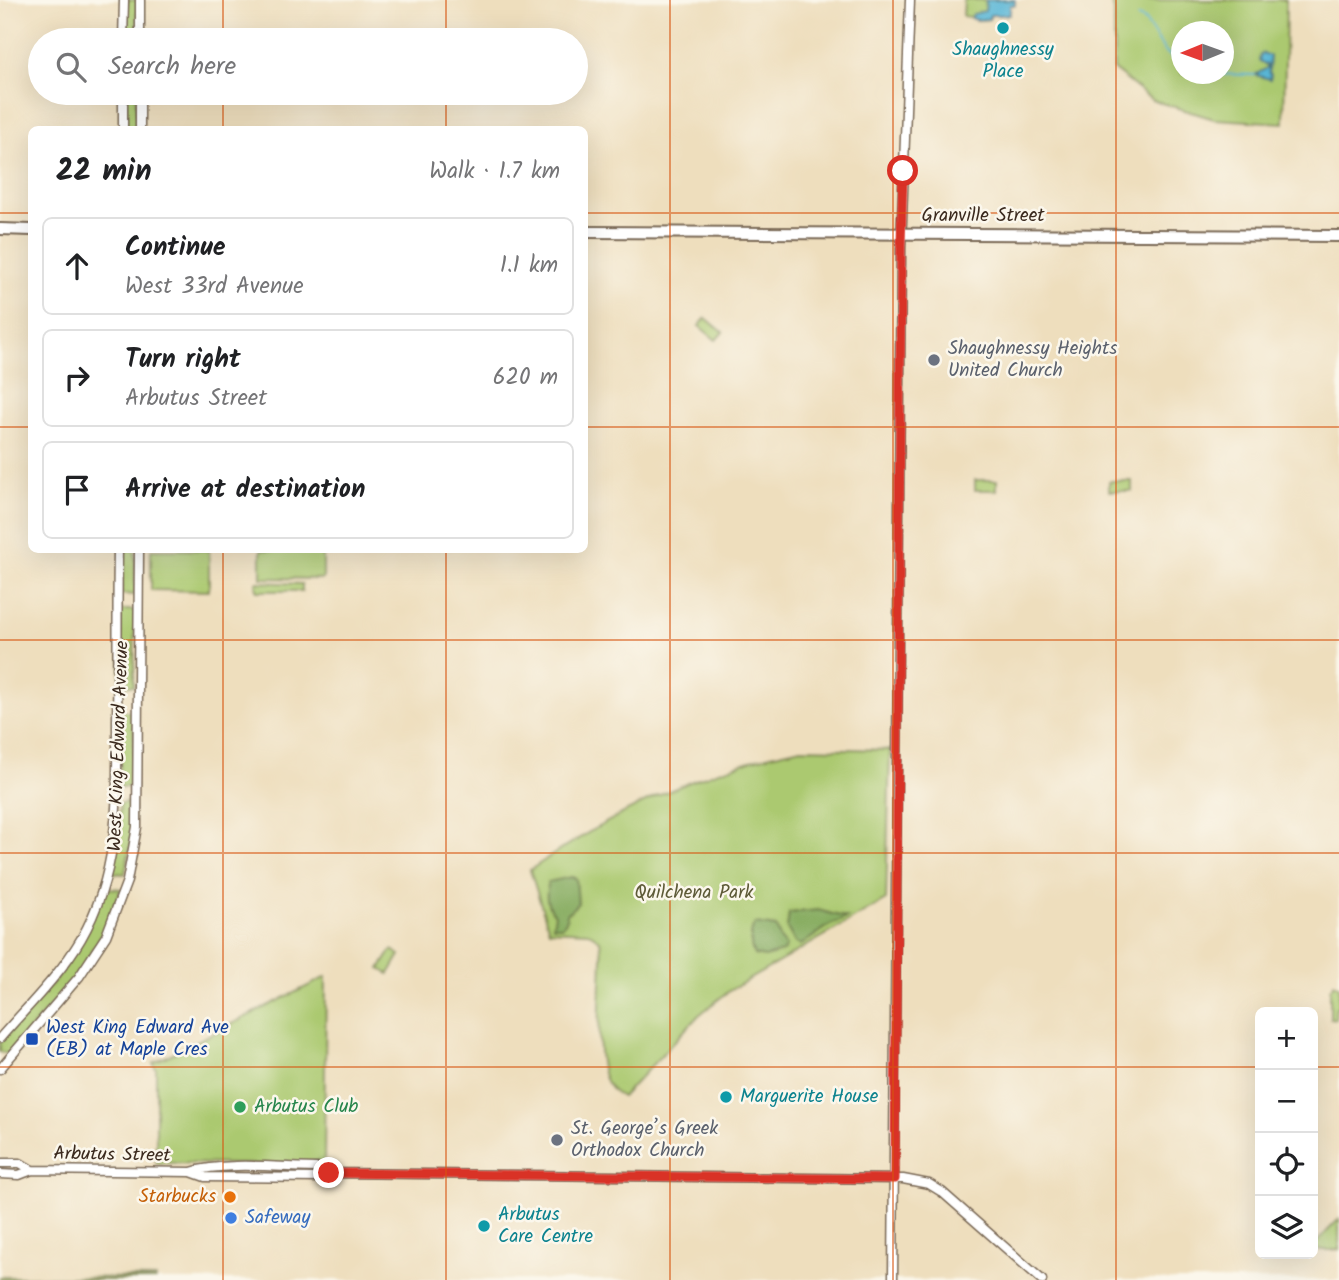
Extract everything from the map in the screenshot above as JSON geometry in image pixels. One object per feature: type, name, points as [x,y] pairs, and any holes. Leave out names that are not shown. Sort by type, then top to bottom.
[{"type":"highway","points":[[0,229],[28,230]]},
{"type":"highway","name":"Granville Street","points":[[588,232],[1339,236]]},
{"type":"main road","points":[[123,28],[124,0]]},
{"type":"main road","points":[[140,0],[140,28]]},
{"type":"main road","points":[[893,1280],[901,233],[910,0]]},
{"type":"main road","points":[[122,126],[123,105]]},
{"type":"main road","points":[[140,105],[140,126]]},
{"type":"main road","name":"West King Edward Avenue","points":[[0,1038],[64,965],[78,943],[100,897],[111,861],[117,802],[118,553]]},
{"type":"main road","name":"West King Edward Avenue","points":[[0,1069],[79,978],[106,936],[127,881],[137,827],[139,553]]},
{"type":"main road","name":"Arbutus Street","points":[[0,1163],[20,1163],[32,1170]]},
{"type":"main road","name":"Arbutus Street","points":[[0,1174],[19,1175],[32,1170],[191,1172],[205,1177],[321,1178],[329,1173],[895,1179],[929,1184],[942,1192],[1042,1280]]},
{"type":"green space","points":[[127,0],[137,0],[137,28],[127,28]]},
{"type":"green space","points":[[964,0],[1015,0],[1015,5],[1010,5],[1010,15],[990,15],[989,19],[976,20],[963,16]]},
{"type":"green space","points":[[1111,0],[1286,0],[1284,123],[1214,119],[1152,100],[1114,70],[1114,10]]},
{"type":"green space","points":[[126,105],[136,105],[136,126],[126,126]]},
{"type":"green space","points":[[706,318],[723,332],[716,340],[699,326]]},
{"type":"green space","points":[[975,480],[997,480],[997,490],[975,490]]},
{"type":"green space","points":[[1109,481],[1132,481],[1132,491],[1109,491]]},
{"type":"green space","points":[[121,553],[135,553],[135,595],[121,594]]},
{"type":"green space","points":[[151,553],[209,553],[209,591],[151,590]]},
{"type":"green space","points":[[261,553],[323,553],[323,579],[261,578]]},
{"type":"green space","points":[[256,582],[302,584],[302,591],[257,591]]},
{"type":"green space","points":[[121,610],[135,610],[134,686],[120,685]]},
{"type":"green space","points":[[120,711],[134,711],[134,787],[120,787]]},
{"type":"green space","name":"Quilchena Park","points":[[801,748],[890,750],[886,900],[729,991],[699,1015],[622,1097],[613,1092],[607,1084],[601,1065],[600,940],[588,932],[549,930],[530,870],[593,830],[660,795],[729,767]]},
{"type":"green space","points":[[133,802],[132,836],[125,874],[111,873],[120,804]]},
{"type":"green space","points":[[576,878],[578,903],[567,914],[562,926],[553,926],[555,914],[548,903],[548,882]]},
{"type":"green space","points":[[107,888],[121,889],[104,930],[82,967],[8,1054],[0,1052],[0,1043],[60,974]]},
{"type":"green space","points":[[818,910],[847,918],[830,925],[801,945],[795,943],[787,928],[789,913]]},
{"type":"green space","points":[[755,924],[776,927],[786,946],[783,952],[765,957],[754,955],[751,939]]},
{"type":"green space","points":[[392,950],[400,955],[389,974],[380,969]]},
{"type":"green space","name":"Arbutus Club","points":[[326,977],[324,1163],[156,1163],[156,1069],[153,1063]]},
{"type":"green space","points":[[1334,983],[1339,986],[1339,1006],[1336,1007],[1335,1019],[1330,1018],[1330,989]]},
{"type":"green space","points":[[1339,1219],[1339,1250],[1318,1250],[1318,1241]]},
{"type":"green space","points":[[0,1277],[156,1278],[156,1280],[0,1280]]},
{"type":"water","points":[[986,0],[1015,0],[1015,5],[1010,5],[1010,15],[990,15],[989,19],[976,20],[971,18],[973,14],[985,11]]},
{"type":"water","points":[[1263,53],[1270,56],[1270,79],[1255,75],[1267,68],[1267,65],[1259,61]]},
{"type":"waterway","points":[[1138,17],[1145,20],[1171,57]]},
{"type":"waterway","points":[[1234,75],[1255,75]]},
{"type":"place","name":"Shaughnessy Place","points":[[1003,28]]},
{"type":"place","name":"Shaughnessy Heights United Church","points":[[934,360]]},
{"type":"place","name":"West King Edward Ave (EB) at Maple Cres","points":[[32,1039]]},
{"type":"place","name":"Marguerite House","points":[[726,1097]]},
{"type":"place","name":"Arbutus Club","points":[[240,1107]]},
{"type":"place","name":"St. George’s Greek Orthodox Church","points":[[557,1140]]},
{"type":"place","name":"Starbucks","points":[[230,1197]]},
{"type":"place","name":"Safeway","points":[[231,1218]]},
{"type":"place","name":"Arbutus Care Centre","points":[[484,1226]]},
{"type":"route","points":[[329,1173],[895,1179],[903,171]]}]
